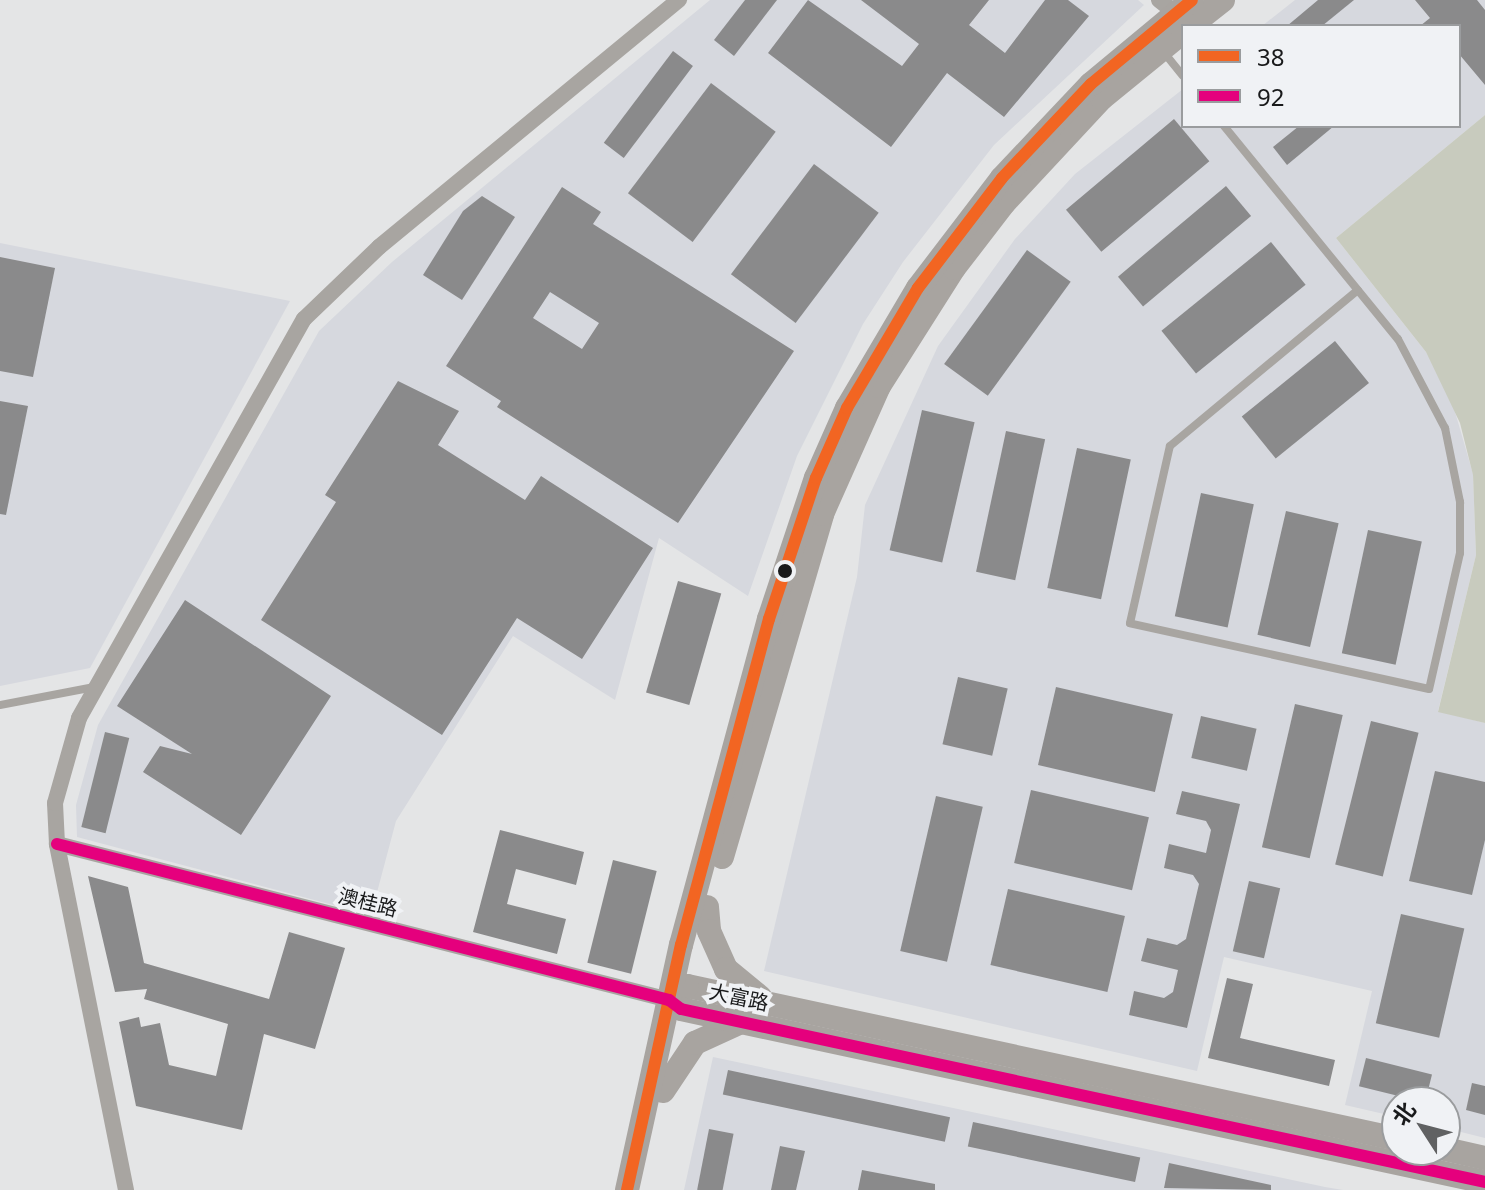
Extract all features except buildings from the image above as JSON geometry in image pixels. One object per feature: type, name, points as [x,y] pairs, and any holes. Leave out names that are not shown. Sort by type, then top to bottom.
[{"type":"main road","points":[[627,1190],[679,998],[769,619],[806,504],[847,408],[918,288],[1002,178],[1091,84],[1183,12],[1223,0]]},
{"type":"main road","points":[[642,1190],[679,998],[822,514],[879,386],[954,268],[1004,203],[1102,98],[1162,49],[1183,12]]},
{"type":"main road","points":[[707,907],[709,931],[726,969],[777,1006]]},
{"type":"main road","name":"大富路","points":[[679,998],[777,1006],[816,1026],[1485,1182]]},
{"type":"main road","name":"大富路","points":[[679,998],[743,1022],[816,1026],[1381,1136]]},
{"type":"main road","points":[[663,1091],[695,1043],[743,1022]]},
{"type":"main road","points":[[1461,1153],[1485,1158]]},
{"type":"street","points":[[126,1190],[57,844],[55,803],[64,757],[94,687],[304,319],[379,247],[679,0]]},
{"type":"street","name":"澳桂路","points":[[57,844],[679,998]]},
{"type":"lane","points":[[1162,49],[1181,73]]},
{"type":"lane","points":[[1226,128],[1358,290],[1425,382],[1457,477],[1460,553],[1429,689],[1130,623],[1170,446],[1358,290]]},
{"type":"lane","points":[[0,705],[94,687]]},
{"type":"shaded area","points":[[710,0],[1138,0],[1144,5],[994,145],[903,262],[863,324],[797,456],[748,596],[659,538],[615,700],[513,636],[396,821],[371,915],[77,837],[76,805],[98,725],[319,331],[392,262]]},
{"type":"shaded area","points":[[1295,0],[1485,0],[1485,115],[1336,238],[1426,352],[1451,398],[1473,474],[1476,555],[1438,711],[1485,723],[1485,1138],[1461,1132],[1461,1086],[1381,1086],[1381,1113],[1345,1105],[1372,991],[1224,957],[1197,1071],[764,971],[857,577],[865,505],[938,346],[1015,239],[1075,174],[1181,91],[1181,128],[1461,128],[1461,24],[1265,24]]},
{"type":"shaded area","points":[[1485,115],[1485,723],[1438,712],[1476,555],[1473,475],[1460,423],[1426,352],[1336,238]]},
{"type":"shaded area","points":[[0,243],[290,301],[90,668],[0,686]]},
{"type":"shaded area","points":[[713,1057],[1325,1187],[1343,1190],[684,1190]]},
{"type":"transit line","name":"38","points":[[627,1190],[681,945],[769,619],[816,478],[847,408],[918,288],[1002,178],[1091,84],[1192,0]]},
{"type":"transit line","name":"92","points":[[57,844],[669,1000],[681,1009],[1485,1182]]}]
